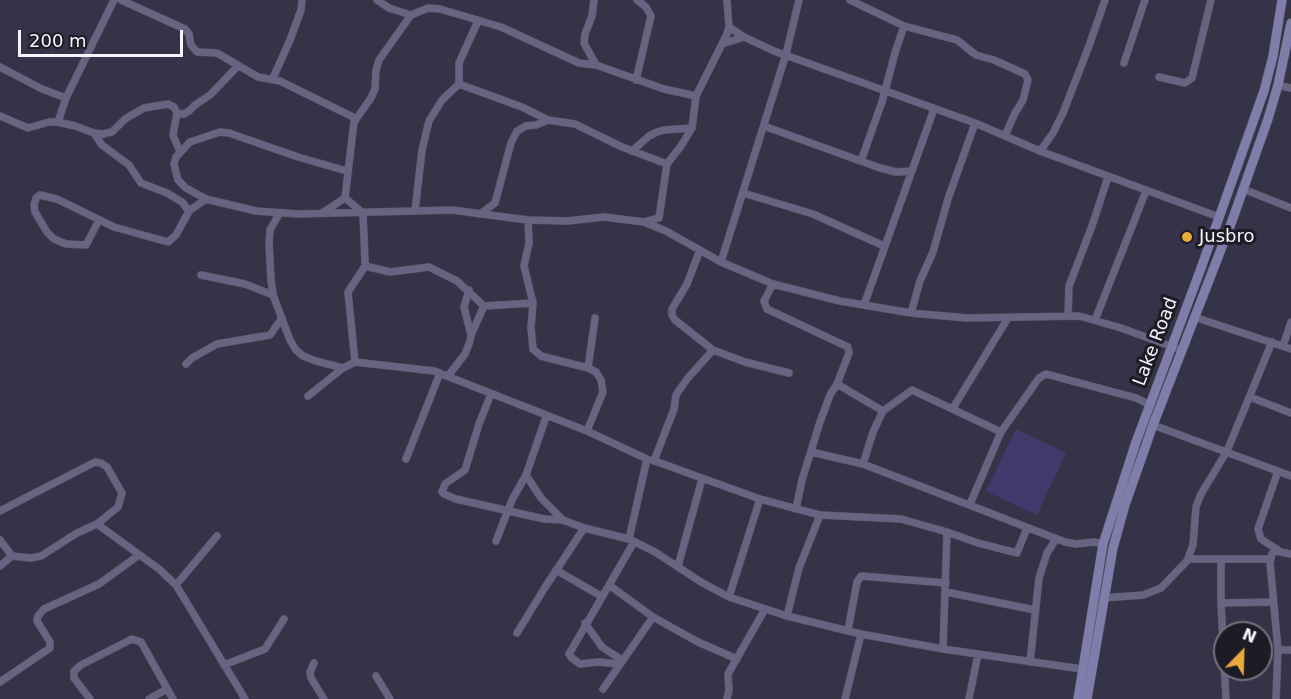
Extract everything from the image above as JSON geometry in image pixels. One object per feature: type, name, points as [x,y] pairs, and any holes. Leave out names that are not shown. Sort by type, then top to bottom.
[{"type":"main road","name":"Lake Road","points":[[1087,699],[1103,598],[1119,526],[1219,217],[1264,91],[1279,26],[1282,0]]},
{"type":"main road","name":"Lake Road","points":[[1078,699],[1103,544],[1121,484],[1150,405],[1194,317],[1243,189],[1278,85],[1291,23]]},
{"type":"street","points":[[58,122],[66,98],[114,0]]},
{"type":"street","points":[[273,78],[290,40],[301,10],[302,0]]},
{"type":"street","points":[[377,0],[389,8],[411,15]]},
{"type":"street","points":[[594,0],[584,43],[596,65]]},
{"type":"street","points":[[636,80],[651,16],[648,4],[637,0]]},
{"type":"street","points":[[666,231],[659,218],[667,164],[681,147],[692,128],[696,96],[729,27],[727,0]]},
{"type":"street","points":[[721,262],[786,54],[798,0]]},
{"type":"street","points":[[850,0],[904,26],[957,40],[976,55],[994,60],[1025,74],[1028,80],[1023,100],[1005,136]]},
{"type":"street","points":[[1040,151],[1058,124],[1105,0]]},
{"type":"street","points":[[1124,63],[1145,0]]},
{"type":"street","points":[[1159,77],[1185,83],[1192,78],[1211,0]]},
{"type":"street","points":[[126,1],[185,29],[189,34],[191,45],[197,52],[217,53],[237,67],[258,77],[273,78],[355,118]]},
{"type":"street","points":[[345,198],[355,118],[371,98],[375,89],[379,60],[411,15],[428,8],[501,27],[587,66],[596,65],[636,80],[696,96]]},
{"type":"street","points":[[415,211],[422,150],[429,121],[442,100],[459,84],[459,63],[478,21]]},
{"type":"street","points":[[861,161],[885,92],[904,26]]},
{"type":"street","points":[[1279,26],[1291,28]]},
{"type":"street","points":[[729,27],[744,37],[786,54],[975,123],[1040,151],[1219,217]]},
{"type":"street","points":[[722,44],[744,37]]},
{"type":"street","points":[[0,67],[42,89],[66,98]]},
{"type":"street","points":[[0,116],[28,128],[58,122],[94,134],[103,134],[112,132],[127,117],[144,108],[159,104],[170,105],[177,113],[184,114],[210,95],[237,67]]},
{"type":"street","points":[[459,84],[533,111],[548,120],[576,124],[632,151],[667,164]]},
{"type":"street","points":[[1278,85],[1291,88]]},
{"type":"street","points":[[864,305],[934,109]]},
{"type":"street","points":[[177,113],[173,135],[180,152]]},
{"type":"street","points":[[480,214],[495,203],[511,143],[517,130],[548,120]]},
{"type":"street","points":[[911,313],[975,123]]},
{"type":"street","points":[[764,126],[896,172],[911,171]]},
{"type":"street","points":[[632,151],[657,132],[692,128]]},
{"type":"street","points":[[347,171],[298,158],[229,133],[220,132],[190,142],[180,152],[174,164],[182,186],[206,198],[231,206],[279,214],[452,210],[528,220],[567,221],[604,217],[644,222],[666,231],[721,262],[773,284],[864,305],[911,313],[985,319],[1068,315],[1095,320],[1177,348]]},
{"type":"street","points":[[94,134],[102,145],[129,165],[141,183],[167,193],[182,202],[189,211]]},
{"type":"street","points":[[1068,315],[1069,286],[1108,177]]},
{"type":"street","points":[[167,193],[182,186]]},
{"type":"street","points":[[1243,189],[1291,208]]},
{"type":"street","points":[[1095,320],[1146,191]]},
{"type":"street","points":[[743,193],[813,214],[884,246]]},
{"type":"street","points":[[99,220],[86,244],[66,244],[54,239],[47,232],[35,212],[34,205],[40,195],[57,199],[114,226],[168,242],[176,235],[189,211],[206,198]]},
{"type":"street","points":[[345,198],[363,213],[365,266],[348,292],[355,362]]},
{"type":"street","points":[[322,214],[345,198]]},
{"type":"street","points":[[495,203],[504,218]]},
{"type":"street","points":[[279,214],[272,224],[268,243],[273,295],[290,340],[299,353],[316,361],[343,368]]},
{"type":"street","points":[[644,222],[659,218]]},
{"type":"street","points":[[528,220],[529,243],[524,266],[532,303],[531,328],[536,352],[541,356],[596,372],[603,386],[603,392],[587,432]]},
{"type":"street","points":[[700,250],[687,284],[672,309],[672,315],[680,326],[713,350],[753,364],[789,372]]},
{"type":"street","points":[[365,266],[390,272],[429,267],[457,281],[484,306]]},
{"type":"street","points":[[201,275],[245,284],[273,295]]},
{"type":"street","points":[[773,284],[764,301],[767,309],[842,342],[848,347],[849,353],[837,384],[830,395],[811,452],[796,509]]},
{"type":"street","points":[[469,290],[464,306],[471,335]]},
{"type":"street","points":[[484,306],[532,303]]},
{"type":"street","points":[[448,376],[465,354],[484,306]]},
{"type":"street","points":[[1194,317],[1291,349]]},
{"type":"street","points":[[186,364],[217,344],[270,335],[282,318]]},
{"type":"street","points":[[588,368],[595,318]]},
{"type":"street","points":[[953,408],[1008,318]]},
{"type":"street","points":[[1283,346],[1291,322]]},
{"type":"street","points":[[1103,598],[1143,595],[1161,588],[1188,559],[1193,545],[1196,507],[1201,494],[1227,451],[1272,342]]},
{"type":"street","points":[[620,662],[580,664],[569,655],[631,541],[651,460],[674,409],[676,395],[713,350]]},
{"type":"street","points":[[308,396],[343,368],[355,362],[424,369],[448,376],[651,460],[760,500],[820,515],[901,519],[1017,553],[1027,528]]},
{"type":"street","points":[[406,459],[440,373]]},
{"type":"street","points":[[970,504],[1001,432],[1040,378],[1046,374],[1150,405]]},
{"type":"street","points":[[837,384],[883,411]]},
{"type":"street","points":[[863,464],[873,432],[883,411],[912,390],[1001,432]]},
{"type":"street","points":[[491,394],[478,424],[465,470],[446,484],[442,492],[456,499],[544,519],[563,520],[631,541],[729,597],[787,616],[861,634],[943,650],[1082,669]]},
{"type":"street","points":[[1250,397],[1291,413]]},
{"type":"street","points":[[496,541],[526,475],[546,417]]},
{"type":"street","points":[[1153,425],[1291,476]]},
{"type":"street","points":[[811,452],[863,464],[1056,539],[1077,544],[1094,542],[1103,544]]},
{"type":"street","points":[[0,511],[95,462],[106,467],[122,497],[118,507],[97,524],[77,533],[41,556],[31,558],[12,556],[0,566]]},
{"type":"street","points":[[1278,471],[1258,529],[1261,538],[1278,550],[1291,554]]},
{"type":"street","points":[[526,475],[541,498],[563,520]]},
{"type":"street","points":[[678,566],[702,479]]},
{"type":"street","points":[[729,597],[760,500]]},
{"type":"street","points":[[787,616],[800,568],[820,515]]},
{"type":"street","points":[[97,524],[176,585],[245,699]]},
{"type":"street","points":[[518,633],[584,528]]},
{"type":"street","points":[[943,650],[947,532]]},
{"type":"street","points":[[176,585],[217,536]]},
{"type":"street","points":[[1030,662],[1043,562],[1056,539]]},
{"type":"street","points":[[0,540],[12,556]]},
{"type":"street","points":[[1276,699],[1278,650],[1271,560],[1272,554],[1278,550]]},
{"type":"street","points":[[0,682],[50,648],[50,642],[37,621],[44,609],[99,584],[139,555]]},
{"type":"street","points":[[1188,559],[1271,560]]},
{"type":"street","points":[[1221,559],[1226,699]]},
{"type":"street","points":[[556,570],[602,596]]},
{"type":"street","points":[[848,630],[857,582],[861,576],[946,583]]},
{"type":"street","points":[[609,585],[653,617],[698,642],[736,659]]},
{"type":"street","points":[[946,592],[1035,610]]},
{"type":"street","points":[[1221,603],[1273,602]]},
{"type":"street","points":[[727,699],[729,690],[727,678],[765,609]]},
{"type":"street","points":[[603,689],[653,617]]},
{"type":"street","points":[[224,665],[265,650],[284,619]]},
{"type":"street","points":[[585,623],[602,647],[620,662]]},
{"type":"street","points":[[845,699],[861,634]]},
{"type":"street","points":[[90,699],[74,678],[74,671],[81,665],[132,639],[141,642],[173,699]]},
{"type":"street","points":[[1278,650],[1291,650]]},
{"type":"street","points":[[969,699],[978,654]]},
{"type":"street","points":[[314,663],[310,672],[324,699]]},
{"type":"street","points":[[376,676],[390,699]]},
{"type":"street","points":[[149,699],[167,689]]},
{"type":"shaded area","points":[[1016,429],[1066,453],[1037,515],[986,491]]},
{"type":"place","name":"Jusbro","points":[[1187,237]]}]
